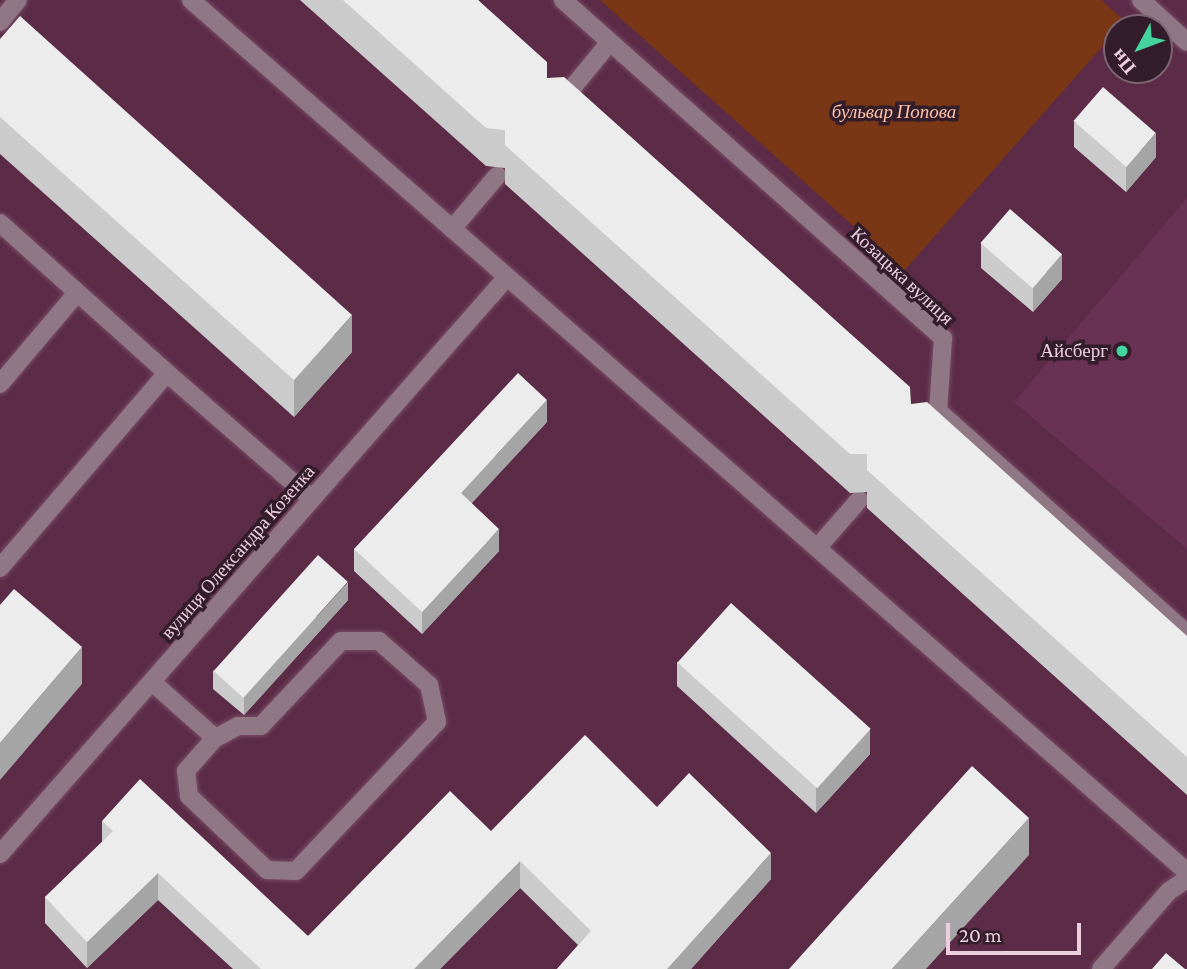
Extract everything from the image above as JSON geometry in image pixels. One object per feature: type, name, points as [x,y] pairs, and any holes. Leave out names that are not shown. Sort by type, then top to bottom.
[{"type":"street","points":[[0,22],[18,0]]},
{"type":"street","points":[[191,0],[1187,872]]},
{"type":"street","name":"Козацька вулиця","points":[[563,0],[943,338],[938,411]]},
{"type":"street","points":[[1141,0],[1187,42]]},
{"type":"street","points":[[555,108],[610,42]]},
{"type":"street","points":[[452,229],[497,176]]},
{"type":"street","points":[[0,223],[76,294],[312,499]]},
{"type":"street","name":"вулиця Олександра Козенка","points":[[0,854],[507,277]]},
{"type":"street","points":[[0,384],[76,294]]},
{"type":"street","points":[[0,568],[167,373]]},
{"type":"street","points":[[925,426],[938,411],[1187,634]]},
{"type":"street","points":[[817,548],[859,500]]},
{"type":"street","points":[[341,641],[379,641],[429,685],[437,722],[296,871],[267,870],[189,796],[186,771],[215,738],[238,726],[261,726],[341,641]]},
{"type":"street","points":[[152,682],[215,738]]},
{"type":"street","points":[[1101,969],[1169,891],[1187,879]]},
{"type":"shaded area","name":"Айсберг","points":[[1187,198],[1187,549],[1014,402]]},
{"type":"green space","name":"бульвар Попова","points":[[600,0],[1101,0],[1117,14],[1103,14],[1103,46],[904,271]]},
{"type":"building","points":[[343,0],[478,0],[547,62],[547,78],[564,77],[910,387],[911,404],[927,402],[1187,636],[1187,757],[867,470],[867,454],[850,454],[505,145],[505,130],[486,128]]},
{"type":"building","points":[[20,16],[352,315],[294,380],[0,117],[0,39]]},
{"type":"building","points":[[1103,87],[1156,133],[1126,167],[1073,121]]},
{"type":"building","points":[[1010,209],[1062,254],[1033,288],[980,243]]},
{"type":"building","points":[[518,373],[547,400],[461,493],[499,529],[422,612],[354,549]]},
{"type":"building","points":[[318,555],[348,582],[243,698],[214,671]]},
{"type":"building","points":[[14,589],[82,647],[0,743],[0,605]]},
{"type":"building","points":[[731,603],[871,729],[817,788],[677,662]]},
{"type":"building","points":[[585,735],[657,807],[689,773],[771,853],[667,969],[557,969],[591,931],[520,861],[414,969],[261,969],[158,873],[87,942],[45,897],[113,831],[102,821],[140,779],[308,936],[450,791],[491,831]]},
{"type":"building","points":[[972,766],[1029,818],[892,969],[789,969]]},
{"type":"building","points":[[1166,953],[1185,969],[1152,969]]},
{"type":"place","name":"Айсберг","points":[[1122,351]]}]
